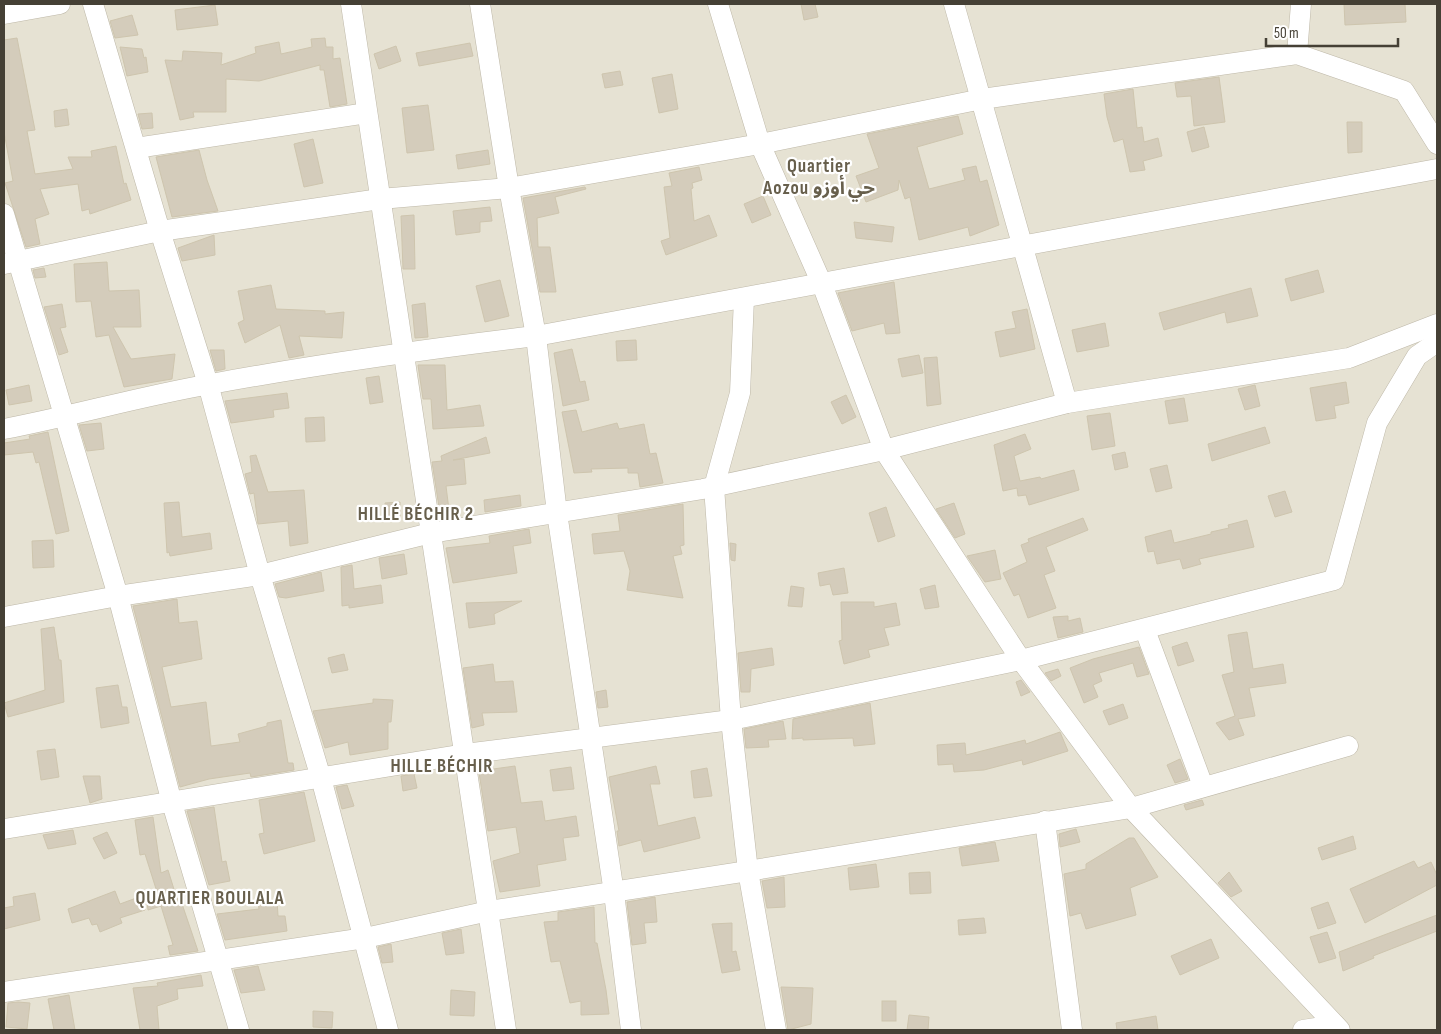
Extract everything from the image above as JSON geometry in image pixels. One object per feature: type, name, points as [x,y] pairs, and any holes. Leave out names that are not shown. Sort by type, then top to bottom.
[{"type":"street","points":[[4,14],[60,4]]},
{"type":"street","points":[[92,4],[208,384],[260,576],[365,938],[388,1030]]},
{"type":"street","points":[[351,4],[506,1030]]},
{"type":"street","points":[[480,4],[509,188],[536,336],[557,513],[614,893],[631,1030]]},
{"type":"street","points":[[718,4],[760,144],[822,284],[884,450],[1021,660],[1131,808],[1337,1028]]},
{"type":"street","points":[[954,4],[1067,403]]},
{"type":"street","points":[[1297,54],[1301,4]]},
{"type":"street","points":[[11,262],[160,231],[380,199],[509,188],[760,144],[982,100],[1297,54],[1404,91],[1437,144]]},
{"type":"street","points":[[136,148],[367,113]]},
{"type":"street","points":[[4,429],[64,418],[208,384],[403,351],[536,336],[1437,169]]},
{"type":"street","points":[[4,214],[11,262],[64,418],[118,596],[172,803],[239,1030]]},
{"type":"street","points":[[744,298],[740,393],[714,487],[731,720],[748,872],[776,1030]]},
{"type":"street","points":[[4,617],[118,596],[260,576],[431,533],[714,487],[884,450],[1067,403],[1349,358],[1437,324]]},
{"type":"street","points":[[4,829],[465,754],[731,720],[1021,660],[1334,580],[1377,422],[1417,356],[1437,342]]},
{"type":"street","points":[[1144,630],[1203,786]]},
{"type":"street","points":[[4,992],[365,938],[489,911],[748,872],[1131,808],[1348,746]]},
{"type":"street","points":[[1045,821],[1072,1030]]},
{"type":"street","points":[[1303,1030],[1337,1028]]},
{"type":"shaded area","points":[[4,4],[1437,4],[1437,1030],[4,1030]]},
{"type":"building","points":[[801,4],[815,4],[818,17],[804,20]]},
{"type":"building","points":[[1344,4],[1405,4],[1406,22],[1345,25]]},
{"type":"building","points":[[215,5],[218,25],[177,30],[175,10]]},
{"type":"building","points":[[132,15],[138,35],[115,38],[110,21]]},
{"type":"building","points":[[17,38],[35,130],[27,131],[35,174],[73,169],[68,157],[92,157],[91,151],[116,146],[124,184],[126,183],[131,200],[90,214],[89,209],[82,211],[78,184],[40,189],[49,214],[35,219],[40,244],[26,247],[5,183],[13,181],[4,132],[4,40]]},
{"type":"building","points":[[325,38],[326,47],[333,47],[333,59],[340,58],[347,104],[330,107],[324,70],[320,70],[320,65],[259,81],[226,79],[226,112],[193,112],[194,117],[180,120],[165,60],[182,61],[183,51],[222,53],[221,65],[256,53],[255,47],[279,42],[281,54],[312,47],[311,39]]},
{"type":"building","points":[[470,43],[473,56],[419,66],[416,53]]},
{"type":"building","points":[[396,46],[401,61],[379,69],[374,54]]},
{"type":"building","points":[[120,47],[142,49],[144,58],[146,57],[148,72],[127,76]]},
{"type":"building","points":[[620,71],[623,85],[605,88],[602,74]]},
{"type":"building","points":[[672,74],[678,109],[659,113],[652,78]]},
{"type":"building","points":[[1219,77],[1225,122],[1194,126],[1191,96],[1177,97],[1175,83]]},
{"type":"building","points":[[1133,89],[1137,128],[1142,127],[1144,142],[1158,138],[1162,156],[1143,161],[1145,170],[1130,172],[1123,139],[1114,142],[1107,117],[1104,94]]},
{"type":"building","points":[[428,105],[434,150],[407,153],[402,108]]},
{"type":"building","points":[[67,109],[69,125],[55,127],[54,111]]},
{"type":"building","points":[[152,113],[153,128],[142,129],[138,114]]},
{"type":"building","points":[[958,116],[963,134],[917,147],[929,189],[965,180],[962,169],[976,166],[980,182],[987,180],[999,225],[970,236],[968,227],[919,240],[910,197],[905,199],[899,180],[898,190],[866,202],[856,176],[879,168],[867,134]]},
{"type":"building","points":[[1347,122],[1362,122],[1362,152],[1348,153]]},
{"type":"building","points":[[1204,127],[1209,147],[1192,152],[1187,132]]},
{"type":"building","points":[[313,139],[323,183],[304,187],[294,144]]},
{"type":"building","points":[[199,150],[218,211],[172,217],[156,157]]},
{"type":"building","points":[[488,150],[490,164],[458,169],[456,155]]},
{"type":"building","points":[[699,167],[702,180],[692,183],[693,188],[691,189],[694,221],[709,215],[717,236],[666,255],[661,241],[670,238],[664,187],[672,186],[669,173]]},
{"type":"building","points":[[585,187],[586,189],[555,197],[559,213],[537,218],[538,247],[550,247],[556,292],[540,292],[523,198]]},
{"type":"building","points":[[763,196],[771,215],[752,223],[744,204]]},
{"type":"building","points":[[490,207],[492,221],[480,222],[480,232],[456,235],[453,211]]},
{"type":"building","points":[[414,215],[415,269],[403,269],[401,216]]},
{"type":"building","points":[[854,222],[894,227],[892,242],[856,238]]},
{"type":"building","points":[[214,235],[215,255],[182,261],[178,248]]},
{"type":"building","points":[[107,262],[109,291],[139,290],[141,327],[113,327],[131,359],[175,354],[172,379],[124,387],[109,335],[96,337],[91,301],[76,302],[74,264]]},
{"type":"building","points":[[44,268],[46,277],[35,278],[33,270]]},
{"type":"building","points":[[1318,270],[1324,292],[1291,301],[1285,279]]},
{"type":"building","points":[[500,280],[509,316],[485,322],[476,286]]},
{"type":"building","points":[[894,282],[900,333],[886,334],[884,323],[852,331],[838,293]]},
{"type":"building","points":[[271,285],[276,309],[325,311],[325,314],[344,312],[342,338],[299,336],[304,355],[289,358],[280,325],[245,343],[238,323],[244,320],[238,291]]},
{"type":"building","points":[[1251,288],[1258,316],[1227,323],[1225,312],[1164,330],[1159,313]]},
{"type":"building","points":[[425,303],[428,337],[415,338],[412,305]]},
{"type":"building","points":[[62,304],[66,327],[60,328],[68,352],[59,355],[44,307]]},
{"type":"building","points":[[1027,309],[1035,349],[1000,357],[995,332],[1016,328],[1012,312]]},
{"type":"building","points":[[1105,323],[1109,346],[1077,352],[1072,330]]},
{"type":"building","points":[[636,340],[637,360],[617,361],[616,341]]},
{"type":"building","points":[[572,349],[580,382],[585,381],[589,400],[563,406],[554,353]]},
{"type":"building","points":[[210,350],[224,350],[225,369],[216,371]]},
{"type":"building","points":[[919,355],[923,373],[902,377],[898,359]]},
{"type":"building","points":[[937,357],[941,404],[927,406],[924,358]]},
{"type":"building","points":[[418,365],[445,365],[447,410],[480,405],[484,426],[433,429],[431,399],[423,399]]},
{"type":"building","points":[[379,376],[383,402],[370,404],[366,378]]},
{"type":"building","points":[[1346,382],[1349,403],[1334,406],[1336,418],[1316,421],[1310,388]]},
{"type":"building","points":[[29,385],[32,401],[9,405],[6,390]]},
{"type":"building","points":[[1255,385],[1260,406],[1245,410],[1238,389]]},
{"type":"building","points":[[287,393],[289,408],[273,410],[274,417],[231,423],[225,401]]},
{"type":"building","points":[[846,395],[856,417],[842,424],[831,402]]},
{"type":"building","points":[[1184,398],[1188,421],[1169,424],[1165,401]]},
{"type":"building","points":[[576,410],[582,432],[617,423],[619,429],[644,424],[650,454],[656,453],[663,483],[640,487],[638,473],[628,473],[628,468],[591,469],[592,472],[574,473],[562,412]]},
{"type":"building","points":[[1110,413],[1115,446],[1092,450],[1087,416]]},
{"type":"building","points":[[324,417],[325,441],[306,442],[305,418]]},
{"type":"building","points":[[101,423],[104,449],[87,451],[79,425]]},
{"type":"building","points":[[1265,427],[1270,443],[1212,461],[1208,444]]},
{"type":"building","points":[[48,432],[69,531],[56,534],[39,462],[36,463],[33,452],[4,455],[4,443],[30,439],[29,436]]},
{"type":"building","points":[[1025,434],[1031,449],[1014,456],[1020,481],[1040,477],[1041,479],[1074,470],[1079,490],[1029,505],[1026,495],[1018,496],[1017,488],[1003,491],[994,445]]},
{"type":"building","points":[[486,437],[490,453],[453,460],[464,459],[466,484],[446,486],[450,518],[444,519],[442,513],[440,513],[432,462],[442,461],[441,456]]},
{"type":"building","points":[[1125,452],[1128,467],[1115,470],[1112,455]]},
{"type":"building","points":[[256,455],[268,492],[304,490],[308,543],[290,546],[288,521],[258,524],[254,493],[250,494],[245,474],[252,472],[250,456]]},
{"type":"building","points":[[1167,465],[1172,488],[1156,492],[1150,469]]},
{"type":"building","points":[[1285,491],[1292,512],[1275,517],[1268,496]]},
{"type":"building","points":[[520,495],[521,506],[485,512],[484,500]]},
{"type":"building","points":[[179,502],[182,537],[210,533],[212,549],[170,556],[169,552],[167,553],[164,503]]},
{"type":"building","points":[[400,502],[400,519],[386,519],[385,503]]},
{"type":"building","points":[[954,503],[965,534],[955,538],[936,509]]},
{"type":"building","points":[[683,504],[684,545],[680,546],[682,554],[673,556],[683,598],[627,590],[630,571],[624,551],[594,554],[592,534],[620,531],[618,515]]},
{"type":"building","points":[[886,507],[895,536],[878,542],[869,513]]},
{"type":"building","points":[[1083,518],[1088,530],[1046,547],[1055,571],[1044,575],[1056,608],[1028,618],[1019,594],[1014,596],[1003,573],[1027,562],[1021,545],[1029,542],[1028,539]]},
{"type":"building","points":[[1247,520],[1254,547],[1199,559],[1201,564],[1183,569],[1180,559],[1157,564],[1154,551],[1148,552],[1145,537],[1171,530],[1174,543],[1211,534],[1211,532],[1229,528],[1228,525]]},
{"type":"building","points":[[529,529],[531,543],[513,546],[517,573],[453,583],[446,548],[490,543],[489,536]]},
{"type":"building","points":[[53,540],[54,567],[33,568],[32,541]]},
{"type":"building","points":[[730,543],[736,544],[735,561],[731,560]]},
{"type":"building","points":[[995,550],[1001,579],[985,582],[967,556]]},
{"type":"building","points":[[404,554],[407,574],[382,579],[379,558]]},
{"type":"building","points":[[352,565],[354,589],[381,585],[383,603],[349,608],[349,605],[342,606],[341,567]]},
{"type":"building","points":[[844,568],[848,593],[833,595],[830,584],[820,586],[818,573]]},
{"type":"building","points":[[321,572],[324,591],[286,598],[279,597],[275,584]]},
{"type":"building","points":[[935,585],[939,607],[925,609],[920,589]]},
{"type":"building","points":[[791,586],[804,588],[802,607],[788,606]]},
{"type":"building","points":[[177,599],[179,623],[197,621],[202,659],[162,667],[171,707],[206,702],[211,746],[240,742],[238,734],[281,720],[288,763],[293,763],[294,770],[251,777],[250,773],[209,779],[180,787],[133,606]]},
{"type":"building","points":[[522,601],[494,614],[495,624],[469,628],[466,603]]},
{"type":"building","points":[[841,602],[874,602],[874,607],[896,603],[900,625],[884,628],[889,645],[868,650],[870,657],[844,664],[839,641],[842,640]]},
{"type":"building","points":[[1068,616],[1068,621],[1080,618],[1083,632],[1058,638],[1053,617]]},
{"type":"building","points":[[54,627],[59,660],[61,660],[64,702],[8,717],[4,703],[45,690],[41,629]]},
{"type":"building","points":[[1247,632],[1253,669],[1283,664],[1286,683],[1249,688],[1255,716],[1238,719],[1244,735],[1229,740],[1216,723],[1235,716],[1222,675],[1234,672],[1228,635]]},
{"type":"building","points":[[1187,642],[1194,661],[1178,666],[1172,647]]},
{"type":"building","points":[[1139,647],[1149,674],[1137,677],[1133,663],[1099,673],[1102,681],[1093,685],[1098,697],[1084,703],[1070,668],[1093,659]]},
{"type":"building","points":[[772,648],[774,665],[751,669],[750,692],[741,692],[738,653]]},
{"type":"building","points":[[344,654],[348,670],[332,673],[328,658]]},
{"type":"building","points":[[493,664],[495,682],[513,681],[517,712],[482,713],[484,725],[472,728],[463,668]]},
{"type":"building","points":[[1058,669],[1061,676],[1051,681],[1045,673]]},
{"type":"building","points":[[1021,680],[1030,692],[1021,696],[1016,682]]},
{"type":"building","points":[[118,685],[122,707],[127,707],[129,723],[101,728],[96,688]]},
{"type":"building","points":[[606,690],[608,707],[598,708],[596,692]]},
{"type":"building","points":[[373,699],[393,700],[391,722],[388,722],[388,749],[350,755],[348,742],[325,748],[313,711],[373,703]]},
{"type":"building","points":[[870,703],[875,744],[854,746],[853,738],[792,739],[793,719]]},
{"type":"building","points":[[1123,704],[1128,718],[1109,725],[1103,711]]},
{"type":"building","points":[[783,721],[786,739],[768,740],[769,747],[746,748],[744,729]]},
{"type":"building","points":[[1060,732],[1068,751],[1023,765],[1022,760],[984,770],[954,772],[953,764],[938,765],[937,745],[965,743],[966,755],[1025,740],[1026,744]]},
{"type":"building","points":[[55,749],[59,777],[41,780],[37,751]]},
{"type":"building","points":[[1180,759],[1188,779],[1175,783],[1167,765]]},
{"type":"building","points":[[478,766],[486,766],[486,770],[515,766],[521,803],[542,801],[545,821],[576,816],[579,836],[563,838],[566,860],[537,865],[540,886],[500,892],[493,861],[520,853],[516,827],[488,831]]},
{"type":"building","points":[[656,766],[660,784],[650,784],[658,826],[695,817],[700,838],[644,852],[641,840],[619,846],[617,831],[619,831],[609,777]]},
{"type":"building","points":[[571,767],[574,789],[553,791],[550,770]]},
{"type":"building","points":[[707,768],[712,796],[694,798],[691,771]]},
{"type":"building","points":[[414,774],[417,788],[403,791],[401,776]]},
{"type":"building","points":[[83,776],[100,776],[102,799],[90,803]]},
{"type":"building","points":[[347,785],[354,806],[342,809],[336,787]]},
{"type":"building","points":[[304,792],[315,841],[264,854],[259,834],[264,833],[259,800]]},
{"type":"building","points":[[1202,800],[1204,805],[1186,810],[1184,805]]},
{"type":"building","points":[[214,807],[222,862],[226,861],[230,881],[209,885],[187,811]]},
{"type":"building","points":[[153,817],[161,873],[168,870],[177,899],[180,898],[198,951],[170,955],[168,946],[173,945],[161,906],[148,910],[146,895],[157,892],[145,854],[140,855],[135,820]]},
{"type":"building","points":[[1076,829],[1080,842],[1060,847],[1059,834]]},
{"type":"building","points":[[73,830],[76,844],[48,849],[43,835]]},
{"type":"building","points":[[107,832],[117,853],[104,859],[93,838]]},
{"type":"building","points":[[1353,836],[1356,849],[1322,860],[1318,848]]},
{"type":"building","points":[[1129,838],[1134,838],[1158,877],[1130,888],[1136,915],[1086,929],[1081,913],[1070,916],[1064,874],[1086,869],[1086,864]]},
{"type":"building","points":[[995,842],[999,861],[962,866],[959,848]]},
{"type":"building","points":[[1414,861],[1418,868],[1431,862],[1437,875],[1437,885],[1365,923],[1350,889]]},
{"type":"building","points":[[876,864],[879,887],[850,890],[848,868]]},
{"type":"building","points":[[930,872],[931,893],[910,894],[909,873]]},
{"type":"building","points":[[1229,872],[1242,891],[1231,897],[1218,883]]},
{"type":"building","points":[[784,877],[785,907],[767,908],[762,881]]},
{"type":"building","points":[[115,891],[120,904],[139,897],[145,910],[120,918],[122,923],[100,932],[97,924],[92,925],[89,918],[72,923],[68,909]]},
{"type":"building","points":[[35,893],[40,920],[4,929],[4,908],[14,906],[13,897]]},
{"type":"building","points":[[655,897],[657,922],[644,923],[646,943],[632,945],[627,902]]},
{"type":"building","points":[[277,900],[278,916],[285,916],[287,931],[225,940],[217,914],[259,909],[258,902]]},
{"type":"building","points":[[1328,902],[1336,923],[1318,929],[1311,908]]},
{"type":"building","points":[[594,907],[595,943],[597,943],[609,1014],[581,1015],[581,1001],[570,1003],[560,961],[551,962],[544,922],[558,921],[558,912]]},
{"type":"building","points":[[1437,915],[1437,931],[1373,956],[1374,958],[1343,971],[1339,952]]},
{"type":"building","points":[[984,918],[986,933],[959,935],[958,920]]},
{"type":"building","points":[[732,923],[732,952],[736,951],[740,970],[722,973],[712,924]]},
{"type":"building","points":[[461,929],[464,953],[446,955],[442,933]]},
{"type":"building","points":[[1327,932],[1336,958],[1319,963],[1310,937]]},
{"type":"building","points":[[1211,939],[1219,958],[1180,975],[1171,956]]},
{"type":"building","points":[[391,944],[393,962],[382,963],[378,947]]},
{"type":"building","points":[[258,966],[265,990],[241,993],[234,970]]},
{"type":"building","points":[[201,975],[203,986],[177,989],[178,999],[157,1006],[159,1030],[140,1030],[133,988],[158,986],[157,983]]},
{"type":"building","points":[[781,987],[813,988],[811,1024],[788,1030]]},
{"type":"building","points":[[451,990],[475,992],[474,1016],[450,1015]]},
{"type":"building","points":[[69,995],[75,1030],[54,1030],[48,999]]},
{"type":"building","points":[[882,1001],[896,1001],[896,1021],[882,1021]]},
{"type":"building","points":[[8,1003],[30,1003],[27,1029],[6,1027]]},
{"type":"building","points":[[313,1011],[333,1012],[332,1028],[313,1027]]},
{"type":"building","points":[[909,1015],[929,1017],[928,1030],[907,1030]]},
{"type":"building","points":[[1156,1016],[1158,1030],[1117,1030],[1116,1023]]},
{"type":"district","name":"Quartier Aozou حي أوزو","points":[[819,176]]},
{"type":"district","name":"HILLÉ BÉCHIR 2","points":[[416,513]]},
{"type":"district","name":"HILLE BÉCHIR","points":[[442,765]]},
{"type":"district","name":"QUARTIER BOULALA","points":[[210,897]]}]
